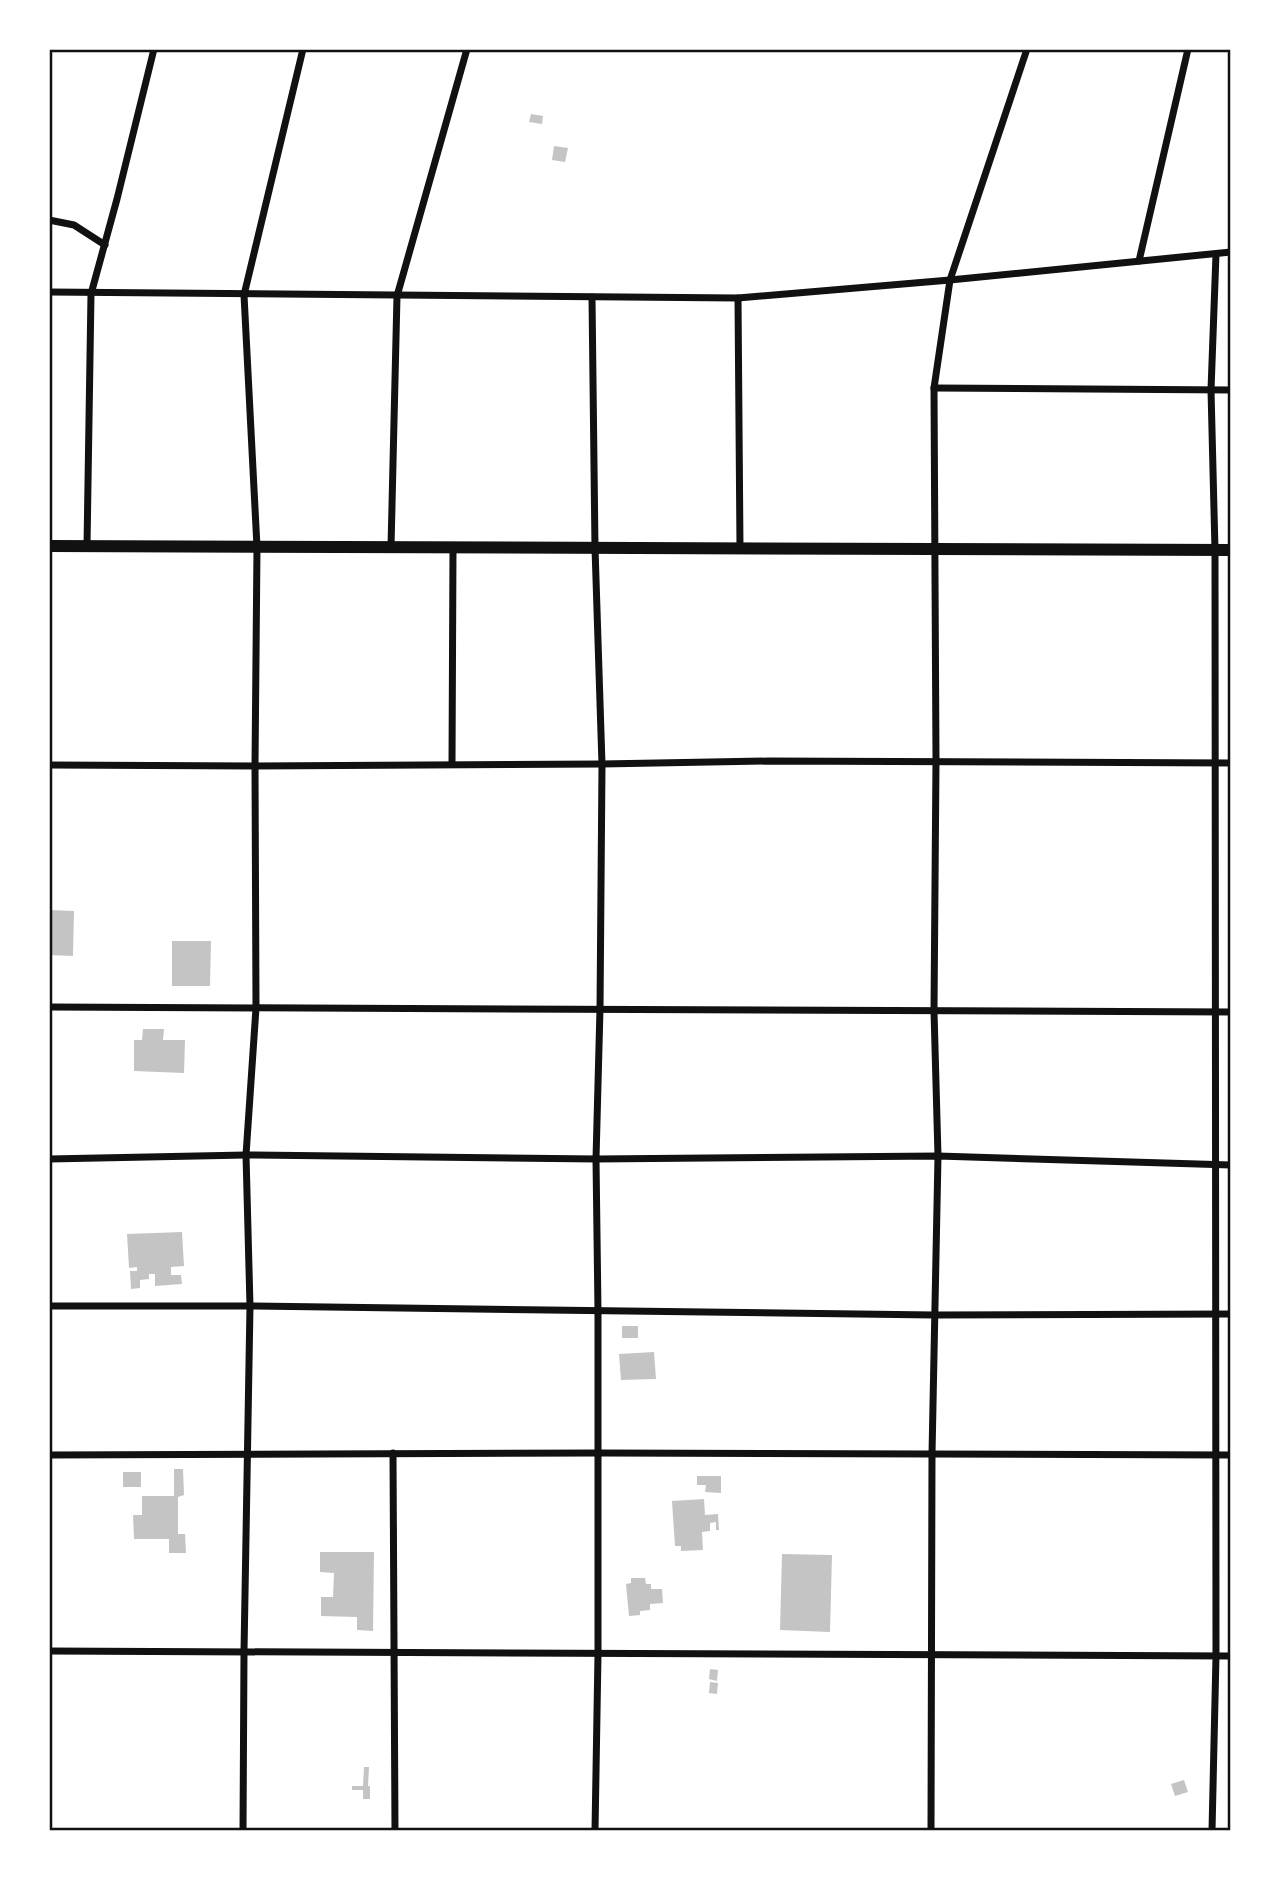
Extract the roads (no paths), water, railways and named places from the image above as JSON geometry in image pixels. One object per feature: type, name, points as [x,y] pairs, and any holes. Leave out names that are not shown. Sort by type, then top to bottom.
[{"type":"street","points":[[87,546],[91,294],[154,49]]},
{"type":"street","points":[[243,1831],[250,1306],[246,1155],[256,1008],[257,547],[244,295],[303,49]]},
{"type":"street","points":[[391,547],[397,296],[467,49]]},
{"type":"street","points":[[931,1831],[932,1454],[937,1156],[934,1011],[934,388],[950,280],[1027,49]]},
{"type":"street","points":[[1139,261],[1188,49]]},
{"type":"street","points":[[49,220],[74,225],[104,245]]},
{"type":"street","points":[[49,292],[738,298],[1231,253]]},
{"type":"street","points":[[1212,1831],[1216,1656],[1216,1314],[1214,550],[1211,390],[1216,254]]},
{"type":"street","points":[[592,297],[602,764],[596,1159],[598,1654],[595,1831]]},
{"type":"street","points":[[738,298],[740,549]]},
{"type":"street","points":[[934,388],[1231,390]]},
{"type":"street","points":[[49,546],[1231,550]]},
{"type":"street","points":[[452,764],[453,547]]},
{"type":"street","points":[[49,765],[255,766],[769,761],[1231,763]]},
{"type":"street","points":[[49,1007],[1231,1012]]},
{"type":"street","points":[[49,1159],[246,1155],[596,1159],[937,1156],[1231,1165]]},
{"type":"street","points":[[49,1306],[934,1315],[1231,1314]]},
{"type":"street","points":[[393,1453],[395,1831]]},
{"type":"street","points":[[49,1454],[1231,1455]]},
{"type":"street","points":[[49,1651],[1231,1656]]}]
